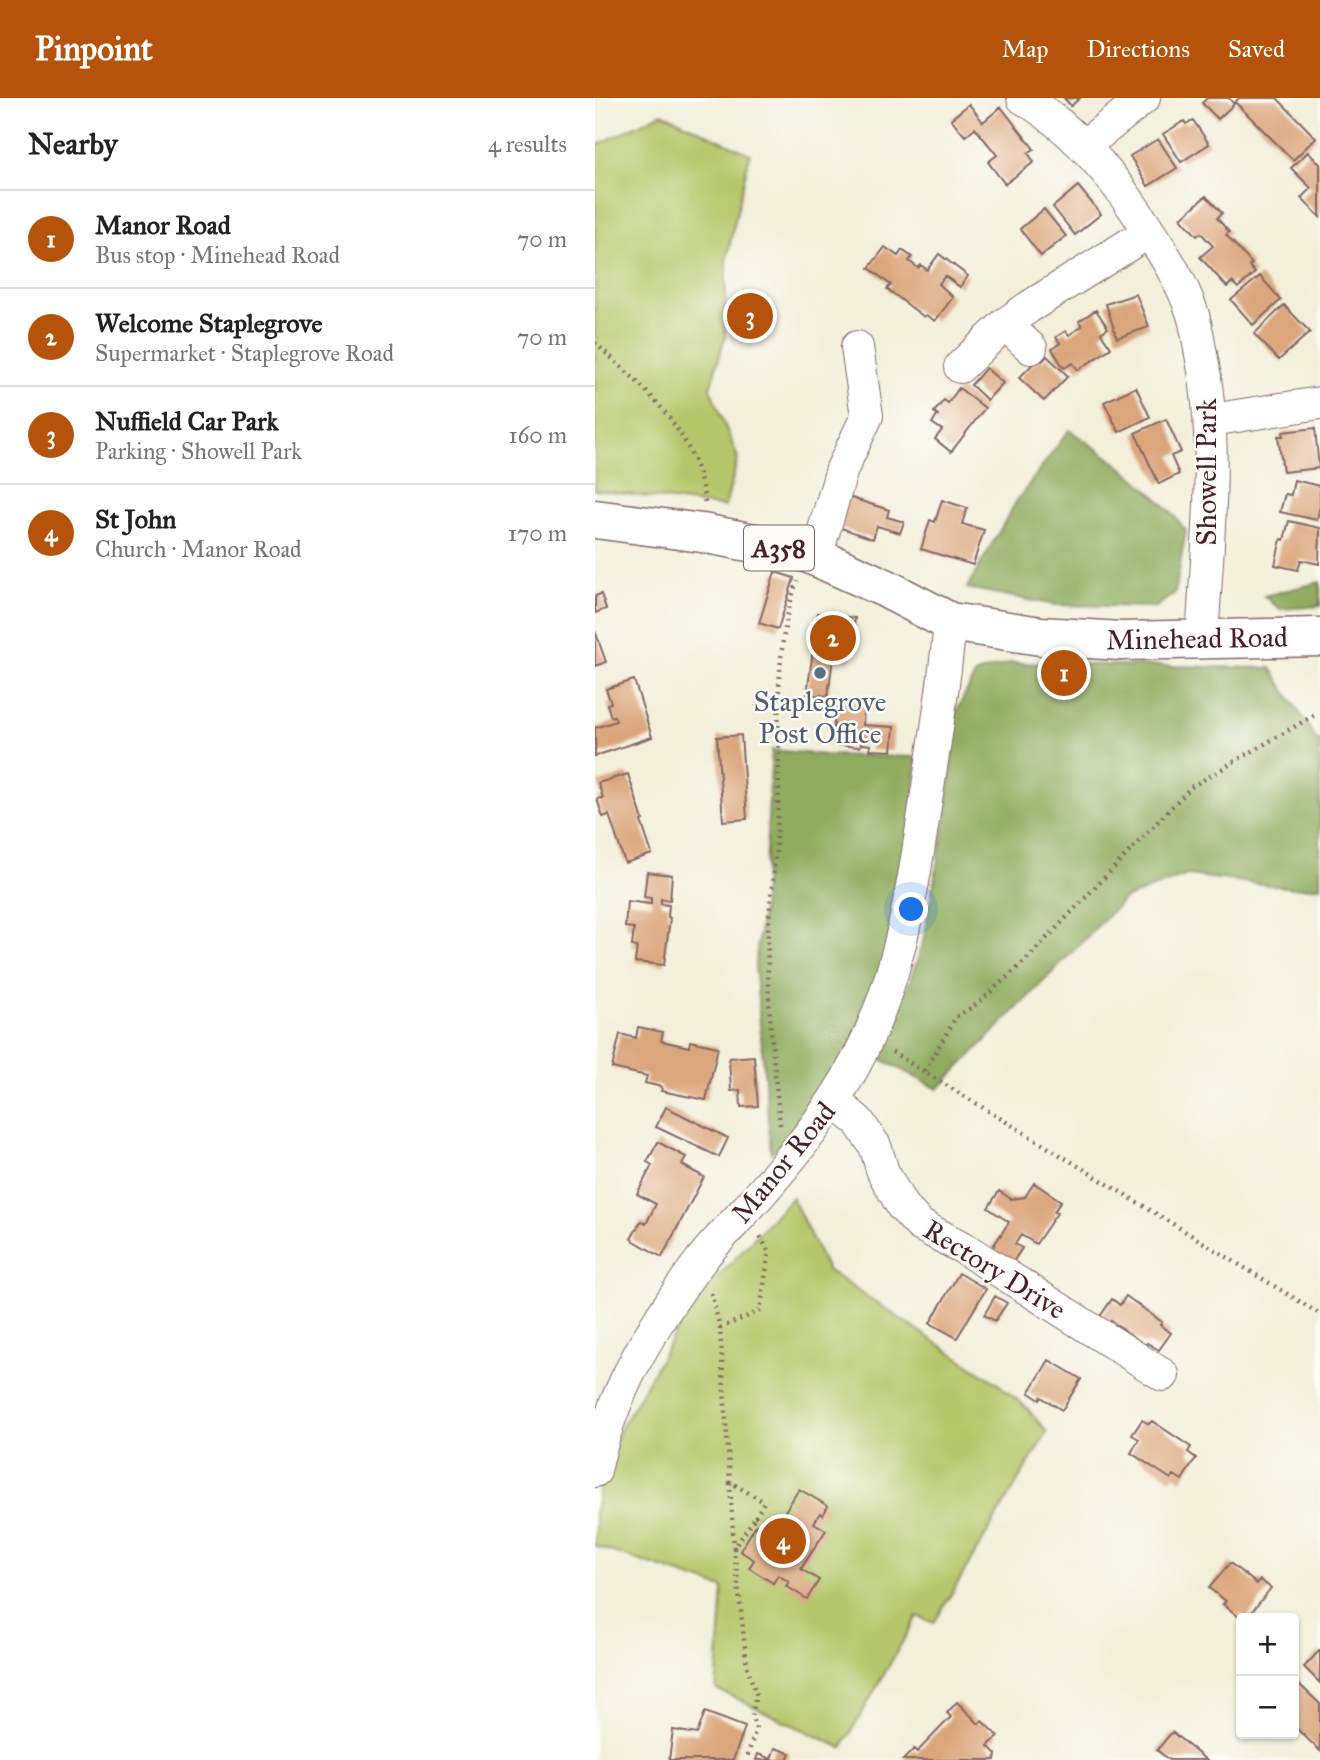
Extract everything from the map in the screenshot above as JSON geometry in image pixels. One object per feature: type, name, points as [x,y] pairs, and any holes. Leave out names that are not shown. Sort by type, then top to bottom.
[{"type":"main road","name":"A358","points":[[595,519],[702,533],[811,555],[885,588],[950,622]]},
{"type":"main road","name":"Minehead Road","points":[[950,622],[1041,636],[1121,641],[1320,637]]},
{"type":"street","name":"Showell Park","points":[[1023,98],[1085,145],[1149,232],[1175,275],[1193,313],[1211,421],[1211,492],[1202,641]]},
{"type":"street","points":[[1085,145],[1144,98]]},
{"type":"street","points":[[960,367],[1005,324],[1149,232]]},
{"type":"street","points":[[1005,324],[1031,348]]},
{"type":"street","points":[[811,555],[842,469],[867,416],[857,347]]},
{"type":"street","points":[[1211,421],[1320,402]]},
{"type":"street","name":"Manor Road","points":[[595,1471],[608,1424],[642,1349],[702,1258],[746,1210],[834,1101],[864,1044],[895,970],[909,909],[950,622]]},
{"type":"street","name":"Rectory Drive","points":[[834,1101],[858,1121],[875,1146],[883,1171],[902,1206],[920,1225],[965,1249],[1163,1375]]},
{"type":"path","points":[[595,342],[642,385],[685,439],[702,479],[705,504],[702,533]]},
{"type":"path","points":[[792,1155],[782,1146],[767,1000],[768,932],[778,814],[779,679],[783,636],[793,592],[811,555]]},
{"type":"path","points":[[925,1071],[956,1017],[977,1004],[1024,962],[1191,787],[1318,713]]},
{"type":"path","points":[[864,1044],[895,1053],[1320,1314]]},
{"type":"path","points":[[720,1328],[760,1311],[769,1252],[746,1210]]},
{"type":"path","points":[[702,1258],[720,1328],[734,1548],[747,1666],[755,1694],[752,1717],[756,1729],[746,1760]]},
{"type":"path","points":[[730,1482],[764,1502],[734,1548]]},
{"type":"path","points":[[756,1516],[765,1521]]},
{"type":"green space","points":[[662,113],[750,154],[726,261],[725,337],[710,388],[738,458],[725,507],[595,490],[595,146]]},
{"type":"green space","points":[[1069,430],[1132,476],[1162,503],[1186,531],[1175,593],[1156,607],[1055,605],[967,588],[1016,502]]},
{"type":"green space","points":[[1320,582],[1320,606],[1280,609],[1264,596]]},
{"type":"green space","points":[[1010,663],[1271,668],[1316,739],[1320,740],[1320,887],[1293,888],[1187,875],[1124,899],[938,1089],[881,1059],[922,947],[947,811],[956,712],[976,673]]},
{"type":"green space","points":[[772,750],[825,755],[917,757],[909,861],[889,957],[834,1080],[790,1137],[771,1153],[755,966],[763,901]]},
{"type":"green space","points":[[792,1197],[827,1270],[997,1383],[1027,1408],[1047,1432],[934,1623],[917,1616],[842,1748],[716,1689],[723,1588],[595,1546],[595,1510],[601,1480],[621,1428],[690,1307]]},
{"type":"building","points":[[1064,98],[1080,98],[1071,106]]},
{"type":"building","points":[[1207,98],[1229,98],[1234,104],[1218,119],[1202,103]]},
{"type":"building","points":[[1239,98],[1277,98],[1316,138],[1293,160],[1235,102]]},
{"type":"building","points":[[969,104],[983,122],[1001,107],[1034,149],[1028,153],[1034,162],[1005,184],[988,162],[997,155],[975,128],[965,136],[951,119]]},
{"type":"building","points":[[1193,120],[1209,144],[1181,162],[1163,134],[1184,121],[1186,124]]},
{"type":"building","points":[[1158,139],[1177,168],[1148,186],[1130,156]]},
{"type":"building","points":[[1308,152],[1320,164],[1320,217],[1301,198],[1311,188],[1291,168]]},
{"type":"building","points":[[1078,186],[1101,214],[1075,235],[1053,207]]},
{"type":"building","points":[[1206,196],[1222,213],[1217,218],[1229,232],[1226,235],[1252,264],[1249,266],[1255,273],[1238,288],[1232,282],[1227,287],[1200,257],[1213,246],[1201,233],[1197,236],[1181,218]]},
{"type":"building","points":[[1044,209],[1066,236],[1041,256],[1020,229]]},
{"type":"building","points":[[885,247],[898,256],[902,250],[912,257],[909,261],[918,268],[921,265],[927,270],[939,254],[968,276],[960,287],[945,276],[939,284],[953,297],[935,321],[926,315],[924,317],[887,289],[891,285],[869,268]]},
{"type":"building","points":[[1260,276],[1281,300],[1253,325],[1231,300]]},
{"type":"building","points":[[1136,294],[1149,327],[1117,338],[1106,304]]},
{"type":"building","points":[[1284,305],[1310,332],[1279,360],[1254,334]]},
{"type":"building","points":[[1096,310],[1108,328],[1101,333],[1111,348],[1078,370],[1073,363],[1064,368],[1052,349],[1060,343],[1056,337],[1066,331],[1069,335],[1082,326],[1079,321]]},
{"type":"building","points":[[1047,356],[1068,376],[1044,401],[1019,378],[1039,358],[1042,361]]},
{"type":"building","points":[[986,368],[1003,383],[987,400],[971,385]]},
{"type":"building","points":[[1136,387],[1150,417],[1119,432],[1104,402]]},
{"type":"building","points":[[959,388],[985,408],[951,452],[935,439],[942,430],[932,423],[938,415],[934,412],[944,400],[948,403]]},
{"type":"building","points":[[1166,419],[1181,452],[1171,456],[1179,474],[1159,484],[1135,433]]},
{"type":"building","points":[[1315,428],[1319,468],[1283,472],[1278,436],[1283,436],[1283,432]]},
{"type":"building","points":[[1294,480],[1320,486],[1317,520],[1280,512],[1285,494],[1291,495]]},
{"type":"building","points":[[848,497],[889,510],[887,517],[904,522],[900,533],[877,526],[873,539],[838,527]]},
{"type":"building","points":[[942,500],[967,508],[962,524],[984,530],[973,565],[921,549],[930,520],[935,522]]},
{"type":"building","points":[[1289,521],[1320,528],[1319,564],[1301,560],[1298,570],[1275,565],[1281,539],[1284,540]]},
{"type":"building","points":[[775,572],[794,578],[778,629],[759,623]]},
{"type":"building","points":[[601,594],[606,609],[595,613],[595,596]]},
{"type":"building","points":[[818,613],[855,618],[849,660],[833,658],[828,696],[807,694]]},
{"type":"building","points":[[595,631],[606,662],[595,666]]},
{"type":"building","points":[[634,680],[652,737],[595,756],[595,728],[616,721],[614,716],[611,717],[607,704],[611,703],[606,689]]},
{"type":"building","points":[[835,701],[864,703],[863,725],[894,727],[892,751],[870,750],[871,745],[833,745]]},
{"type":"building","points":[[741,735],[747,819],[723,821],[717,737]]},
{"type":"building","points":[[628,774],[652,854],[625,863],[609,815],[603,817],[597,799],[603,798],[598,783]]},
{"type":"building","points":[[647,872],[672,875],[670,900],[661,899],[661,904],[669,905],[670,918],[664,965],[635,962],[637,947],[632,946],[634,928],[625,927],[627,901],[651,904],[651,898],[644,897]]},
{"type":"building","points":[[638,1027],[663,1032],[661,1041],[689,1047],[690,1041],[718,1047],[706,1100],[661,1091],[662,1087],[645,1083],[647,1076],[612,1068],[620,1034],[636,1038]]},
{"type":"building","points":[[754,1056],[758,1106],[741,1107],[740,1090],[731,1091],[729,1058]]},
{"type":"building","points":[[666,1107],[728,1138],[719,1157],[656,1127]]},
{"type":"building","points":[[658,1142],[686,1157],[682,1165],[704,1177],[662,1257],[631,1239],[641,1221],[646,1224],[656,1204],[637,1194],[652,1165],[647,1162]]},
{"type":"building","points":[[1034,1183],[1061,1201],[1054,1212],[1057,1213],[1036,1244],[1021,1235],[1015,1244],[1022,1248],[1011,1265],[990,1251],[1009,1222],[988,1208],[999,1191],[1011,1199],[1025,1197]]},
{"type":"building","points":[[959,1273],[986,1289],[957,1338],[930,1323]]},
{"type":"building","points":[[995,1296],[1007,1303],[995,1321],[984,1315]]},
{"type":"building","points":[[1126,1296],[1162,1322],[1160,1325],[1171,1333],[1159,1350],[1147,1343],[1145,1345],[1111,1321],[1109,1325],[1099,1318],[1112,1299],[1120,1305]]},
{"type":"building","points":[[1049,1360],[1081,1379],[1062,1410],[1029,1393]]},
{"type":"building","points":[[1142,1420],[1149,1424],[1152,1421],[1191,1447],[1188,1452],[1196,1458],[1182,1480],[1174,1475],[1171,1479],[1131,1453],[1139,1439],[1132,1435]]},
{"type":"building","points":[[799,1489],[828,1506],[814,1523],[826,1530],[801,1569],[819,1580],[807,1599],[786,1586],[789,1582],[778,1575],[773,1583],[749,1568],[754,1560],[740,1551],[756,1525],[762,1528],[769,1515],[779,1521]]},
{"type":"building","points":[[1230,1563],[1257,1584],[1260,1580],[1271,1588],[1251,1613],[1236,1615],[1223,1604],[1226,1601],[1209,1588]]},
{"type":"building","points":[[1320,1650],[1320,1683],[1304,1667]]},
{"type":"building","points":[[1299,1684],[1320,1704],[1320,1751],[1299,1731]]},
{"type":"building","points":[[957,1702],[979,1724],[982,1721],[998,1736],[988,1746],[996,1754],[995,1760],[903,1760],[914,1749],[917,1752],[951,1717],[947,1713]]},
{"type":"building","points":[[705,1712],[745,1727],[733,1760],[669,1760],[673,1730],[697,1734]]},
{"type":"building","points":[[1172,1732],[1206,1760],[1169,1760],[1157,1750]]},
{"type":"building","points":[[775,1748],[790,1753],[787,1760],[756,1760],[758,1754],[771,1759]]},
{"type":"place","name":"Nuffield Car Park","points":[[750,316]]},
{"type":"place","name":"Welcome Staplegrove","points":[[833,638]]},
{"type":"place","name":"Staplegrove Post Office","points":[[820,673]]},
{"type":"place","name":"Manor Road","points":[[1064,673]]},
{"type":"place","name":"St John","points":[[783,1541]]}]
